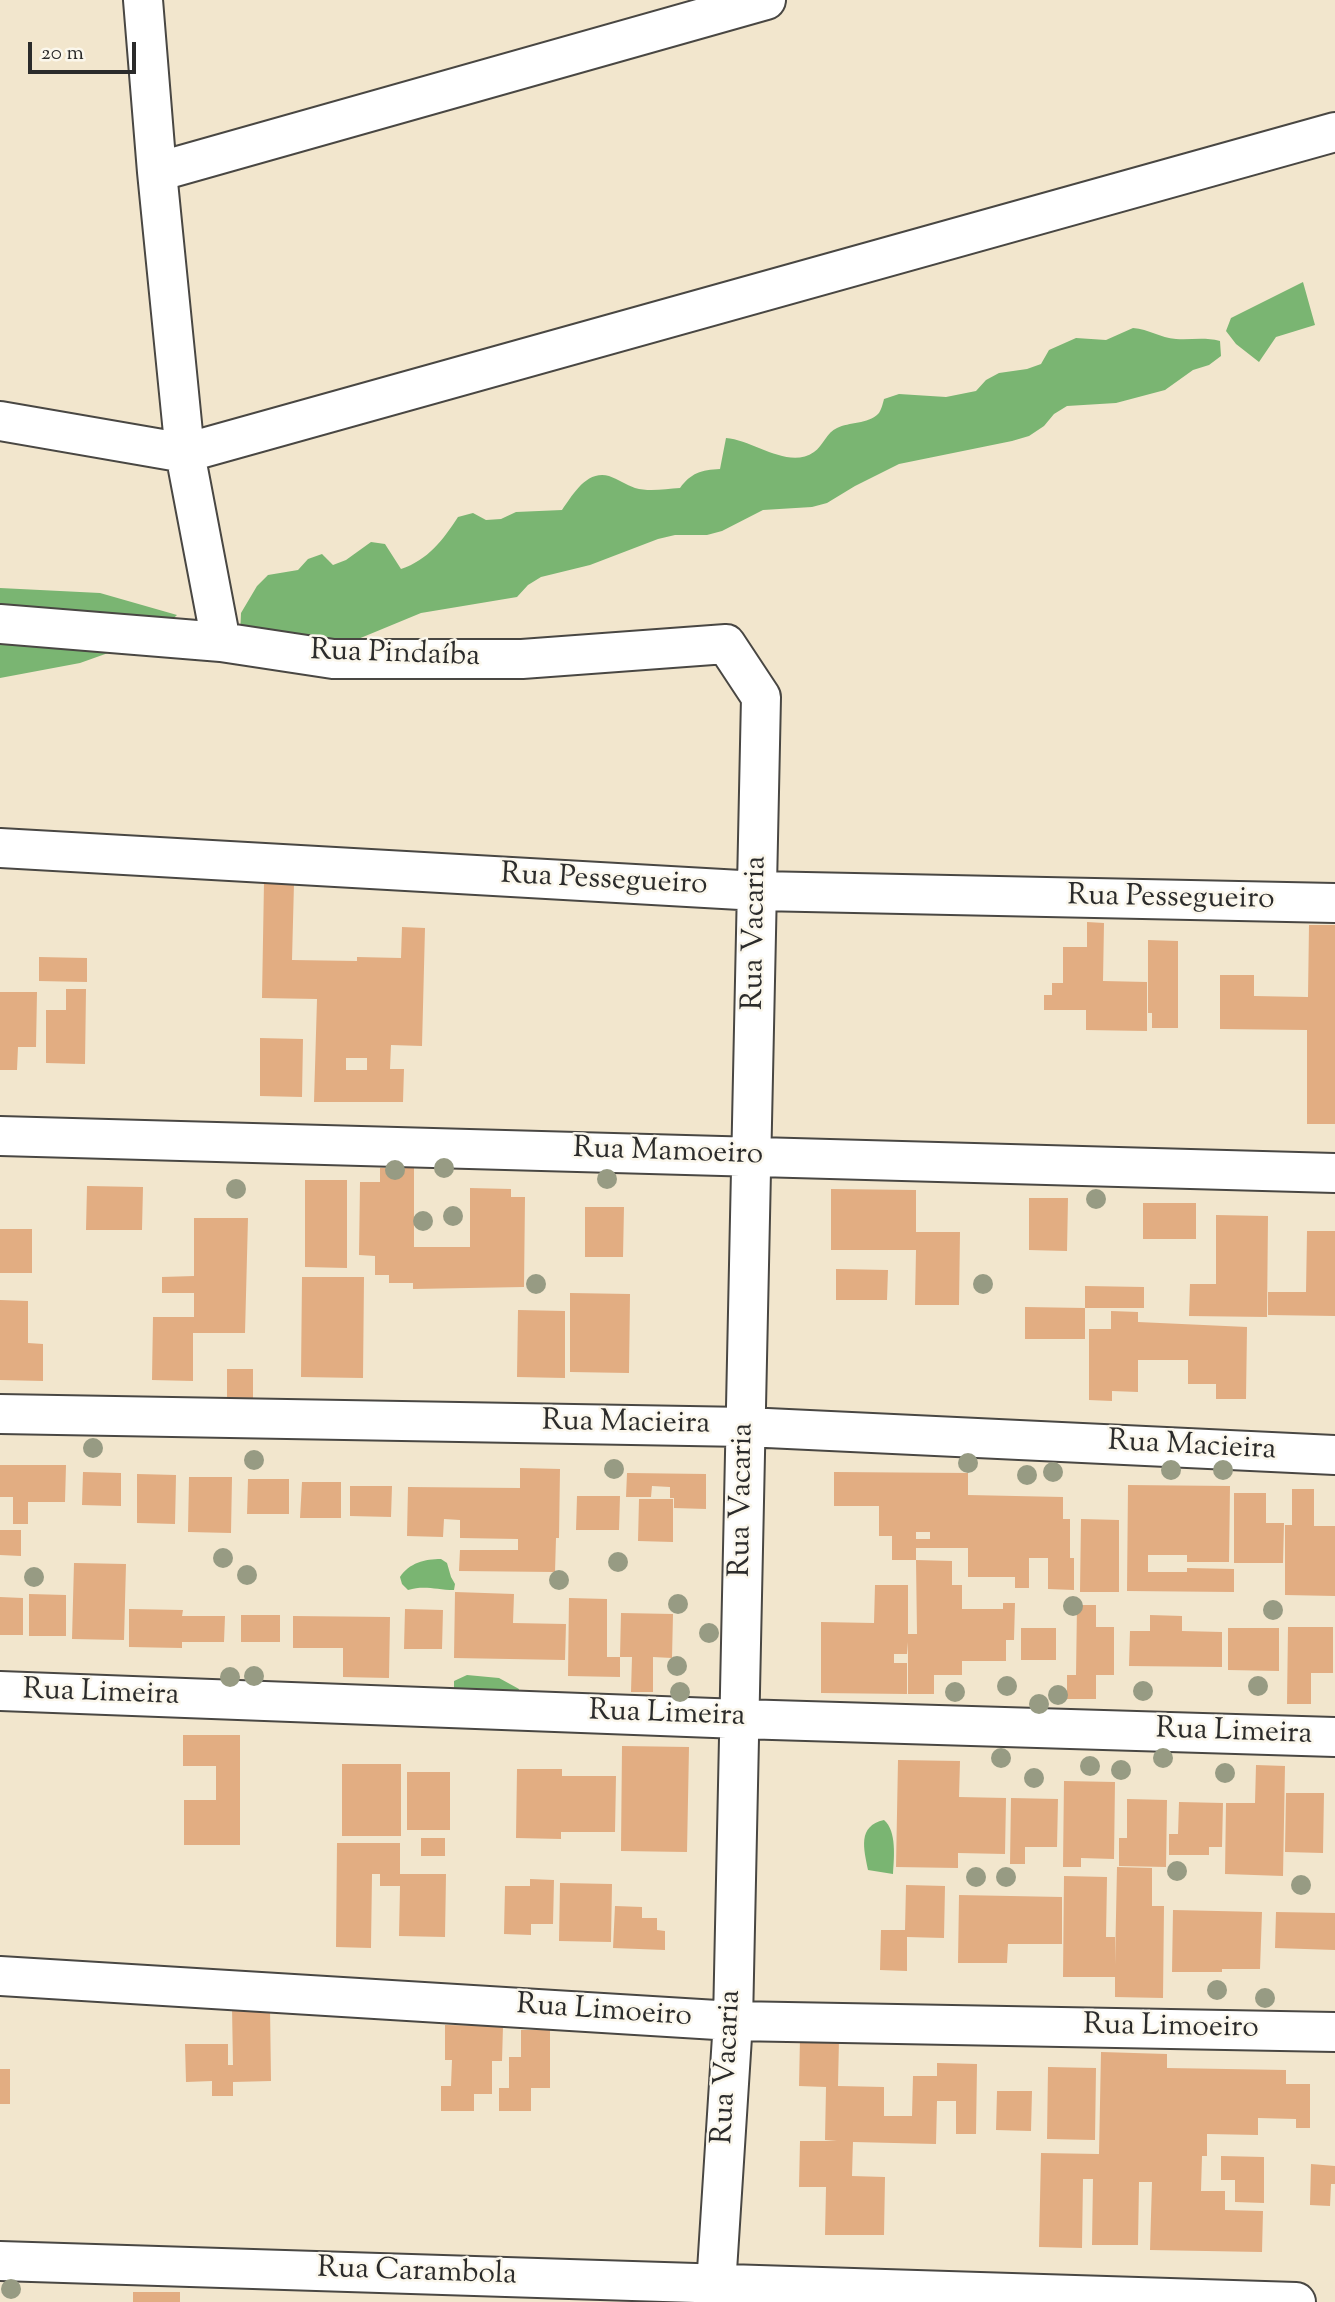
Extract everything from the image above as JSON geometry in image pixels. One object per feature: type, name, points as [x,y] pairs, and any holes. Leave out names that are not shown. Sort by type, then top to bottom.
[{"type":"street","points":[[143,0],[185,453],[221,642]]},
{"type":"street","points":[[157,172],[766,0]]},
{"type":"street","points":[[0,421],[185,453],[1335,132]]},
{"type":"street","name":"Rua Pindaíba","points":[[0,624],[221,642],[333,659],[522,659],[726,644],[761,697]]},
{"type":"street","name":"Rua Vacaria","points":[[715,2293],[733,2021],[761,697]]},
{"type":"street","name":"Rua Pessegueiro","points":[[0,848],[758,891],[1335,903]]},
{"type":"street","name":"Rua Mamoeiro","points":[[0,1136],[1335,1173]]},
{"type":"street","name":"Rua Macieira","points":[[0,1414],[746,1427],[1335,1455]]},
{"type":"street","name":"Rua Limeira","points":[[0,1691],[740,1719],[1335,1737]]},
{"type":"street","name":"Rua Limoeiro","points":[[0,1976],[733,2021],[1335,2032]]},
{"type":"street","name":"Rua Carambola","points":[[0,2261],[715,2293],[1296,2302]]},
{"type":"green space","points":[[1303,282],[1315,325],[1276,337],[1259,362],[1236,344],[1226,331],[1231,318]]},
{"type":"green space","points":[[1133,328],[1170,338],[1220,341],[1221,356],[1209,365],[1193,370],[1165,390],[1116,403],[1067,406],[1029,436],[899,464],[827,503],[812,507],[763,510],[722,531],[707,535],[675,535],[658,539],[590,565],[541,577],[528,585],[517,597],[421,613],[346,644],[240,637],[241,613],[257,586],[268,575],[298,570],[308,559],[322,554],[333,565],[346,560],[371,542],[385,544],[401,569],[434,548],[458,517],[473,513],[486,520],[501,519],[516,512],[562,510],[581,485],[594,477],[609,476],[640,489],[680,488],[697,473],[720,469],[726,438],[782,456],[804,457],[814,452],[834,430],[874,417],[880,411],[884,399],[899,394],[946,397],[976,391],[986,380],[999,373],[1041,364],[1049,350],[1076,338],[1106,340]]},
{"type":"green space","points":[[0,588],[100,593],[177,615],[153,637],[80,663],[0,678]]},
{"type":"green space","points":[[441,1559],[447,1563],[455,1584],[454,1590],[408,1590],[402,1584],[400,1577],[413,1565]]},
{"type":"green space","points":[[467,1675],[499,1678],[519,1689],[518,1696],[464,1701],[454,1688],[454,1681]]},
{"type":"green space","points":[[884,1820],[893,1838],[893,1874],[868,1870],[865,1854],[866,1833],[875,1823]]},
{"type":"building","points":[[264,882],[294,883],[292,960],[357,961],[357,957],[401,958],[402,927],[425,928],[422,1046],[391,1045],[390,1069],[404,1069],[403,1102],[314,1102],[317,999],[262,998]],"holes":[[[346,1058],[367,1058],[367,1070],[346,1070]]]},
{"type":"building","points":[[1087,922],[1104,923],[1103,981],[1147,982],[1147,1031],[1086,1030],[1086,1010],[1044,1010],[1044,995],[1052,995],[1052,983],[1063,983],[1063,947],[1087,947]]},
{"type":"building","points":[[1309,925],[1335,925],[1335,1124],[1307,1124],[1307,1030],[1220,1029],[1220,975],[1254,975],[1254,996],[1308,997]]},
{"type":"building","points":[[1148,940],[1178,941],[1178,1028],[1152,1028],[1152,1013],[1148,1013]]},
{"type":"building","points":[[39,957],[87,958],[87,982],[39,981]]},
{"type":"building","points":[[66,989],[86,989],[85,1064],[46,1063],[46,1010],[66,1010]]},
{"type":"building","points":[[0,992],[37,992],[36,1047],[18,1047],[17,1070],[0,1070]]},
{"type":"building","points":[[260,1038],[303,1039],[302,1097],[260,1096]]},
{"type":"building","points":[[380,1168],[414,1168],[414,1247],[470,1247],[470,1188],[511,1189],[511,1197],[525,1197],[524,1287],[413,1289],[413,1283],[389,1283],[389,1275],[375,1275],[375,1256],[359,1255],[360,1182],[380,1182]]},
{"type":"building","points":[[305,1180],[347,1180],[347,1268],[305,1267]]},
{"type":"building","points":[[87,1186],[143,1187],[142,1230],[86,1230]]},
{"type":"building","points":[[831,1189],[916,1190],[916,1232],[960,1232],[959,1305],[915,1305],[916,1250],[831,1250]]},
{"type":"building","points":[[1029,1198],[1068,1198],[1067,1251],[1029,1250]]},
{"type":"building","points":[[1143,1203],[1196,1203],[1196,1239],[1143,1239]]},
{"type":"building","points":[[585,1207],[624,1207],[623,1257],[585,1257]]},
{"type":"building","points":[[1216,1215],[1268,1216],[1267,1317],[1189,1316],[1190,1284],[1216,1284]]},
{"type":"building","points":[[194,1218],[248,1218],[245,1333],[193,1333],[193,1381],[152,1380],[153,1317],[194,1317],[194,1293],[162,1293],[162,1277],[194,1276]]},
{"type":"building","points":[[0,1229],[32,1229],[32,1273],[0,1273]]},
{"type":"building","points":[[1307,1231],[1335,1231],[1335,1316],[1268,1315],[1268,1292],[1306,1292]]},
{"type":"building","points":[[836,1269],[888,1270],[887,1300],[836,1300]]},
{"type":"building","points":[[302,1277],[364,1277],[363,1378],[301,1377]]},
{"type":"building","points":[[1085,1286],[1144,1287],[1144,1308],[1085,1308]]},
{"type":"building","points":[[570,1293],[630,1294],[629,1373],[570,1372]]},
{"type":"building","points":[[0,1300],[28,1301],[28,1343],[43,1344],[43,1381],[0,1380]]},
{"type":"building","points":[[1025,1307],[1085,1308],[1085,1339],[1025,1339]]},
{"type":"building","points":[[518,1310],[565,1311],[565,1378],[517,1377]]},
{"type":"building","points":[[1111,1311],[1138,1312],[1138,1322],[1247,1327],[1246,1399],[1216,1399],[1216,1384],[1188,1384],[1188,1360],[1138,1360],[1138,1392],[1112,1391],[1112,1401],[1089,1400],[1089,1329],[1111,1329]]},
{"type":"building","points":[[227,1369],[253,1369],[253,1399],[227,1399]]},
{"type":"building","points":[[0,1465],[66,1465],[65,1502],[28,1502],[28,1524],[13,1524],[13,1497],[0,1497]]},
{"type":"building","points":[[520,1468],[560,1469],[559,1538],[556,1538],[555,1572],[459,1571],[460,1550],[518,1550],[518,1539],[460,1538],[460,1520],[444,1519],[443,1537],[407,1536],[408,1487],[520,1488]]},
{"type":"building","points":[[83,1472],[121,1473],[121,1506],[82,1505]]},
{"type":"building","points":[[834,1472],[968,1473],[968,1495],[1063,1497],[1063,1519],[1070,1519],[1070,1558],[1074,1558],[1074,1590],[1048,1589],[1048,1558],[1029,1558],[1029,1588],[1015,1588],[1015,1577],[968,1577],[968,1548],[916,1548],[916,1560],[892,1560],[892,1536],[879,1536],[879,1506],[834,1506]],"holes":[[[916,1532],[930,1532],[930,1539],[916,1539]]]},
{"type":"building","points":[[627,1473],[706,1474],[706,1509],[674,1508],[670,1487],[652,1486],[651,1497],[626,1497]]},
{"type":"building","points":[[137,1474],[176,1475],[175,1524],[137,1523]]},
{"type":"building","points":[[189,1477],[232,1477],[231,1533],[188,1532]]},
{"type":"building","points":[[248,1479],[289,1479],[289,1514],[247,1514]]},
{"type":"building","points":[[302,1482],[341,1482],[341,1518],[300,1518]]},
{"type":"building","points":[[1128,1485],[1230,1486],[1229,1562],[1187,1562],[1187,1555],[1148,1555],[1148,1572],[1187,1572],[1187,1568],[1234,1569],[1234,1592],[1127,1591]]},
{"type":"building","points":[[350,1486],[392,1486],[391,1517],[350,1516]]},
{"type":"building","points":[[1292,1489],[1314,1489],[1314,1526],[1335,1526],[1335,1596],[1285,1595],[1285,1525],[1292,1525]]},
{"type":"building","points":[[1234,1493],[1266,1493],[1266,1523],[1284,1523],[1283,1563],[1234,1563]]},
{"type":"building","points":[[577,1496],[620,1496],[619,1530],[576,1530]]},
{"type":"building","points":[[639,1499],[673,1499],[673,1542],[638,1541]]},
{"type":"building","points":[[1081,1519],[1119,1520],[1119,1592],[1080,1592]]},
{"type":"building","points":[[0,1530],[21,1530],[21,1556],[0,1555]]},
{"type":"building","points":[[916,1560],[952,1561],[952,1585],[962,1585],[962,1609],[1003,1609],[1003,1603],[1015,1603],[1014,1640],[1006,1640],[1006,1661],[962,1661],[962,1675],[934,1675],[934,1694],[908,1694],[908,1642],[907,1654],[894,1654],[894,1663],[907,1663],[907,1694],[821,1693],[821,1622],[874,1623],[875,1585],[908,1585],[908,1634],[917,1634]]},
{"type":"building","points":[[74,1563],[126,1564],[124,1640],[72,1639]]},
{"type":"building","points":[[455,1592],[514,1594],[513,1623],[566,1624],[565,1660],[454,1658]]},
{"type":"building","points":[[29,1594],[66,1595],[66,1636],[29,1636]]},
{"type":"building","points":[[0,1597],[23,1598],[23,1635],[0,1635]]},
{"type":"building","points":[[569,1598],[607,1599],[607,1657],[620,1657],[620,1677],[568,1676]]},
{"type":"building","points":[[1077,1605],[1096,1605],[1096,1627],[1114,1627],[1114,1675],[1096,1675],[1096,1699],[1067,1699],[1067,1675],[1076,1675]]},
{"type":"building","points":[[129,1609],[183,1610],[182,1616],[225,1616],[224,1642],[182,1642],[182,1648],[129,1647]]},
{"type":"building","points":[[405,1609],[443,1610],[442,1649],[404,1649]]},
{"type":"building","points":[[621,1613],[673,1614],[672,1658],[653,1657],[653,1692],[631,1692],[632,1657],[620,1657]]},
{"type":"building","points":[[241,1615],[280,1615],[280,1642],[241,1642]]},
{"type":"building","points":[[1150,1615],[1182,1616],[1182,1631],[1222,1632],[1222,1667],[1129,1666],[1130,1631],[1150,1631]]},
{"type":"building","points":[[293,1616],[390,1617],[389,1678],[343,1677],[343,1648],[293,1648]]},
{"type":"building","points":[[1288,1627],[1333,1627],[1333,1673],[1311,1673],[1311,1704],[1287,1704]]},
{"type":"building","points":[[1021,1628],[1056,1628],[1056,1660],[1021,1660]]},
{"type":"building","points":[[1228,1628],[1279,1628],[1279,1671],[1228,1670]]},
{"type":"building","points":[[183,1735],[240,1735],[240,1845],[184,1845],[184,1800],[216,1800],[216,1766],[183,1766]]},
{"type":"building","points":[[622,1746],[689,1747],[687,1852],[621,1851]]},
{"type":"building","points":[[898,1760],[960,1761],[959,1797],[1006,1798],[1005,1854],[958,1853],[958,1868],[896,1867]]},
{"type":"building","points":[[342,1764],[401,1764],[401,1836],[342,1836]]},
{"type":"building","points":[[1256,1765],[1285,1766],[1283,1876],[1225,1874],[1226,1803],[1255,1803]]},
{"type":"building","points":[[517,1769],[562,1769],[562,1776],[616,1776],[615,1832],[561,1832],[561,1839],[516,1838]]},
{"type":"building","points":[[407,1772],[450,1772],[450,1830],[407,1830]]},
{"type":"building","points":[[1064,1781],[1115,1782],[1114,1859],[1081,1858],[1081,1867],[1063,1867]]},
{"type":"building","points":[[1286,1793],[1324,1793],[1323,1853],[1285,1852]]},
{"type":"building","points":[[1011,1798],[1058,1799],[1057,1847],[1025,1847],[1025,1864],[1010,1864]]},
{"type":"building","points":[[1127,1799],[1167,1800],[1166,1867],[1119,1866],[1119,1838],[1127,1838]]},
{"type":"building","points":[[1179,1802],[1223,1803],[1222,1847],[1209,1847],[1209,1855],[1169,1855],[1169,1834],[1178,1834]]},
{"type":"building","points":[[421,1838],[445,1838],[445,1856],[421,1856]]},
{"type":"building","points":[[337,1843],[400,1843],[400,1874],[446,1874],[445,1937],[399,1936],[400,1886],[380,1886],[380,1874],[372,1874],[371,1948],[336,1947]]},
{"type":"building","points":[[1117,1867],[1152,1868],[1152,1906],[1164,1906],[1163,1998],[1115,1997],[1115,1977],[1063,1977],[1064,1876],[1107,1877],[1106,1937],[1115,1937],[1115,1965]]},
{"type":"building","points":[[530,1879],[554,1880],[553,1924],[531,1924],[531,1935],[504,1934],[505,1886],[530,1886]]},
{"type":"building","points":[[560,1883],[612,1884],[611,1942],[559,1941]]},
{"type":"building","points":[[906,1885],[945,1886],[944,1938],[907,1937],[907,1971],[880,1970],[881,1930],[905,1930]]},
{"type":"building","points":[[959,1895],[1062,1897],[1062,1944],[1008,1944],[1007,1963],[958,1963]]},
{"type":"building","points":[[615,1906],[642,1907],[642,1918],[657,1918],[657,1930],[665,1931],[665,1950],[613,1948]]},
{"type":"building","points":[[1173,1910],[1262,1912],[1260,1969],[1172,1972]]},
{"type":"building","points":[[1276,1912],[1335,1913],[1335,1950],[1275,1948]]},
{"type":"building","points":[[232,2007],[270,2007],[271,2081],[233,2082],[233,2096],[212,2096],[212,2081],[186,2082],[185,2044],[228,2044],[228,2065],[233,2065]]},
{"type":"building","points":[[445,2025],[503,2026],[502,2061],[492,2061],[492,2094],[474,2094],[474,2111],[441,2111],[441,2086],[451,2086],[452,2060],[445,2060]]},
{"type":"building","points":[[521,2030],[550,2030],[550,2088],[531,2088],[531,2111],[499,2111],[499,2088],[509,2088],[509,2057],[521,2057]]},
{"type":"building","points":[[800,2038],[839,2039],[838,2086],[884,2087],[884,2116],[912,2116],[913,2076],[937,2076],[937,2063],[977,2064],[976,2134],[956,2134],[956,2101],[937,2101],[936,2144],[853,2142],[852,2176],[885,2177],[884,2235],[825,2235],[826,2187],[799,2187],[800,2141],[837,2141],[825,2140],[826,2087],[799,2086]]},
{"type":"building","points":[[1101,2052],[1167,2054],[1167,2068],[1286,2070],[1286,2084],[1310,2084],[1310,2128],[1296,2128],[1296,2119],[1258,2118],[1258,2135],[1207,2134],[1207,2156],[1202,2156],[1201,2191],[1225,2191],[1225,2210],[1263,2211],[1262,2252],[1150,2250],[1152,2182],[1139,2182],[1138,2245],[1092,2245],[1093,2179],[1083,2179],[1082,2248],[1039,2247],[1041,2153],[1099,2154]]},
{"type":"building","points":[[1048,2067],[1096,2068],[1095,2140],[1047,2139]]},
{"type":"building","points":[[0,2069],[10,2069],[10,2104],[0,2104]]},
{"type":"building","points":[[997,2091],[1032,2091],[1031,2131],[996,2130]]},
{"type":"building","points":[[1221,2156],[1264,2157],[1264,2203],[1235,2202],[1235,2180],[1221,2180]]},
{"type":"building","points":[[1311,2164],[1335,2166],[1335,2184],[1331,2184],[1330,2206],[1310,2205]]},
{"type":"building","points":[[133,2292],[180,2292],[180,2302],[133,2302]]}]
